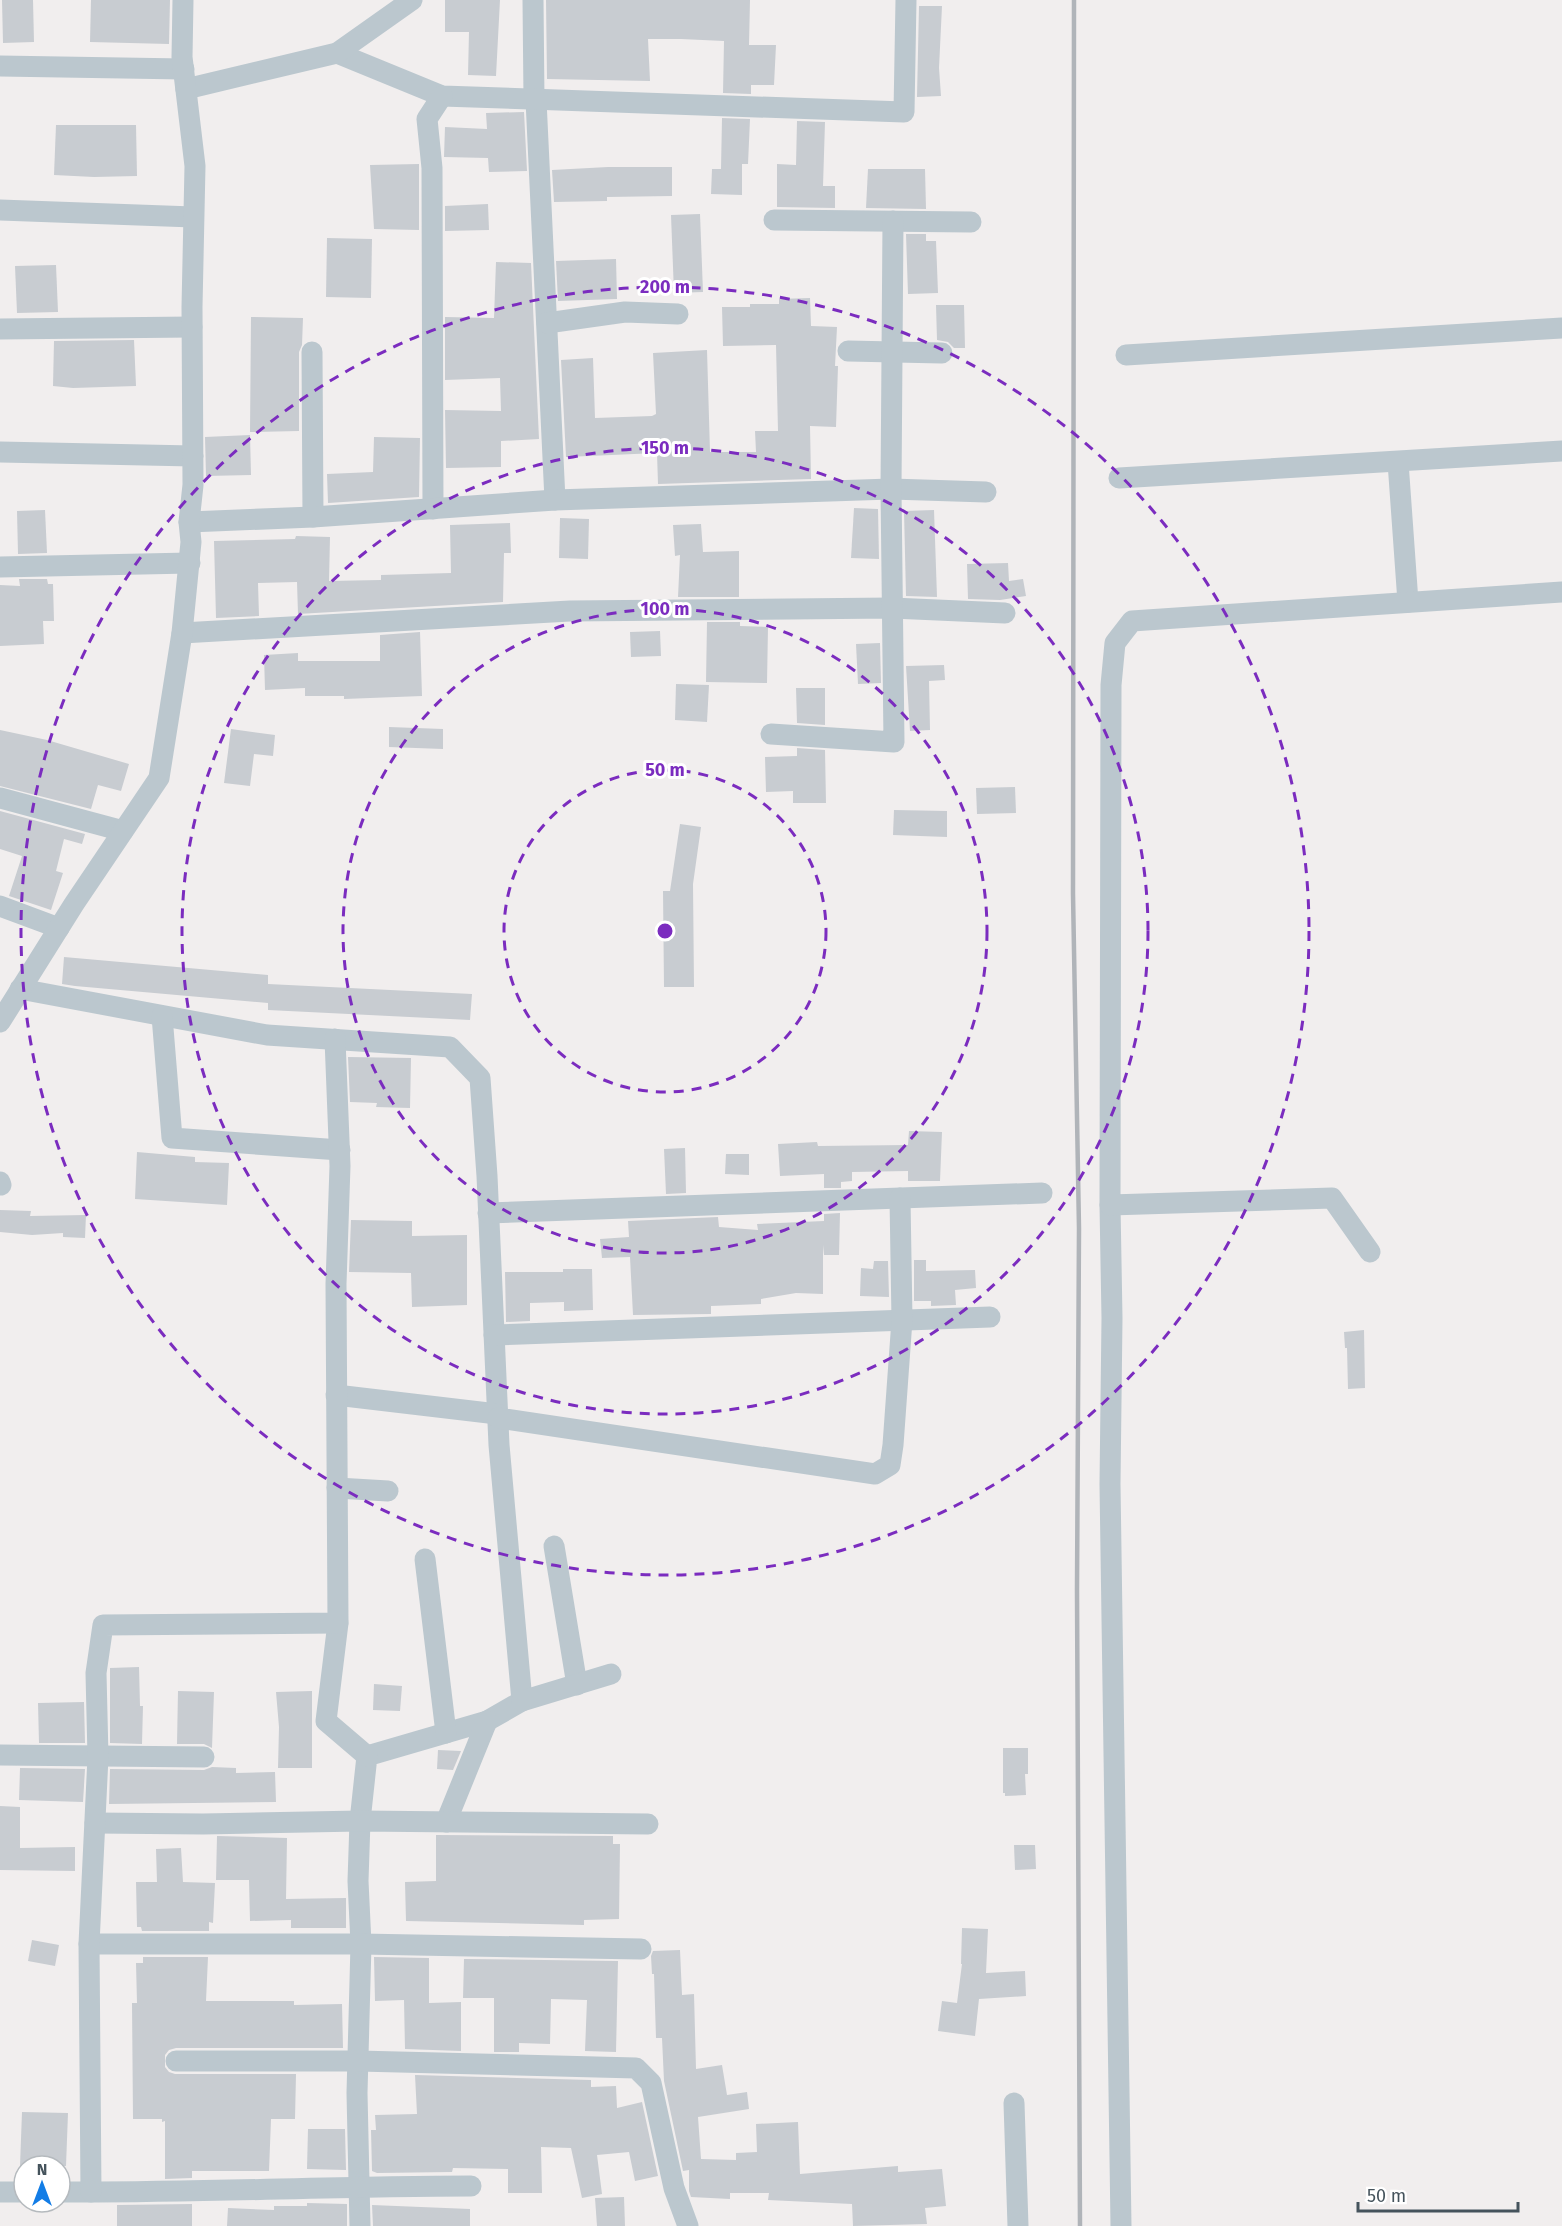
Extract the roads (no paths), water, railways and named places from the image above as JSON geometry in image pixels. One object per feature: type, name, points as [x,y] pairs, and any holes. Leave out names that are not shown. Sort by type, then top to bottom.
[{"type":"street","points":[[0,1022],[59,928],[159,778],[182,633],[190,563],[189,522],[193,485],[192,327],[195,166],[185,79],[183,0]]},
{"type":"street","points":[[0,66],[185,79],[337,53],[412,0]]},
{"type":"street","points":[[533,0],[534,99],[536,100],[548,323],[555,500]]},
{"type":"street","points":[[337,53],[442,96],[904,112],[906,0]]},
{"type":"street","points":[[433,509],[432,168],[427,119],[442,96]]},
{"type":"street","points":[[0,210],[194,216]]},
{"type":"street","points":[[774,220],[971,222]]},
{"type":"street","points":[[771,734],[894,742],[891,489],[893,221]]},
{"type":"street","points":[[548,323],[625,312],[678,314]]},
{"type":"street","points":[[0,329],[192,327]]},
{"type":"street","points":[[1126,355],[1562,328]]},
{"type":"street","points":[[848,351],[942,353]]},
{"type":"street","points":[[312,352],[313,517]]},
{"type":"street","points":[[1119,478],[1562,451]]},
{"type":"street","points":[[0,452],[193,456]]},
{"type":"street","points":[[1398,462],[1408,602]]},
{"type":"street","points":[[189,522],[313,517],[555,500],[891,489],[986,492]]},
{"type":"street","points":[[0,567],[190,563]]},
{"type":"street","points":[[1121,2226],[1110,1484],[1111,685],[1115,643],[1132,621],[1562,592]]},
{"type":"street","points":[[182,633],[570,611],[892,609],[1005,614]]},
{"type":"street","points":[[0,798],[123,831]]},
{"type":"street","points":[[0,906],[59,928]]},
{"type":"street","points":[[20,989],[267,1035],[450,1047],[480,1078],[497,1416],[522,1701]]},
{"type":"street","points":[[162,1016],[172,1138],[340,1150]]},
{"type":"street","points":[[335,1039],[340,1150],[336,1284],[338,1623],[327,1721],[367,1756]]},
{"type":"street","points":[[488,1213],[1042,1192]]},
{"type":"street","points":[[336,1395],[497,1416],[875,1474],[890,1465],[902,1320],[900,1198]]},
{"type":"street","points":[[1110,1205],[1332,1198],[1370,1252]]},
{"type":"street","points":[[494,1335],[990,1317]]},
{"type":"street","points":[[337,1488],[388,1491]]},
{"type":"street","points":[[554,1546],[577,1685]]},
{"type":"street","points":[[425,1559],[446,1733]]},
{"type":"street","points":[[91,2192],[89,1944],[98,1757],[96,1672],[103,1625],[338,1623]]},
{"type":"street","points":[[367,1756],[487,1721],[522,1701],[611,1674]]},
{"type":"street","points":[[446,1822],[487,1721]]},
{"type":"street","points":[[0,1755],[204,1757]]},
{"type":"street","points":[[360,2226],[358,2061],[361,1944],[358,1881],[360,1821],[367,1756]]},
{"type":"street","points":[[94,1823],[203,1824],[360,1821],[648,1824]]},
{"type":"street","points":[[89,1944],[361,1944],[641,1949]]},
{"type":"street","points":[[176,2061],[358,2061],[636,2068],[651,2083],[674,2188],[688,2226]]},
{"type":"street","points":[[1014,2103],[1018,2226]]},
{"type":"street","points":[[72,2192],[471,2186]]},
{"type":"railway","points":[[1074,0],[1073,894],[1079,1228],[1077,1590],[1080,2226]]}]
